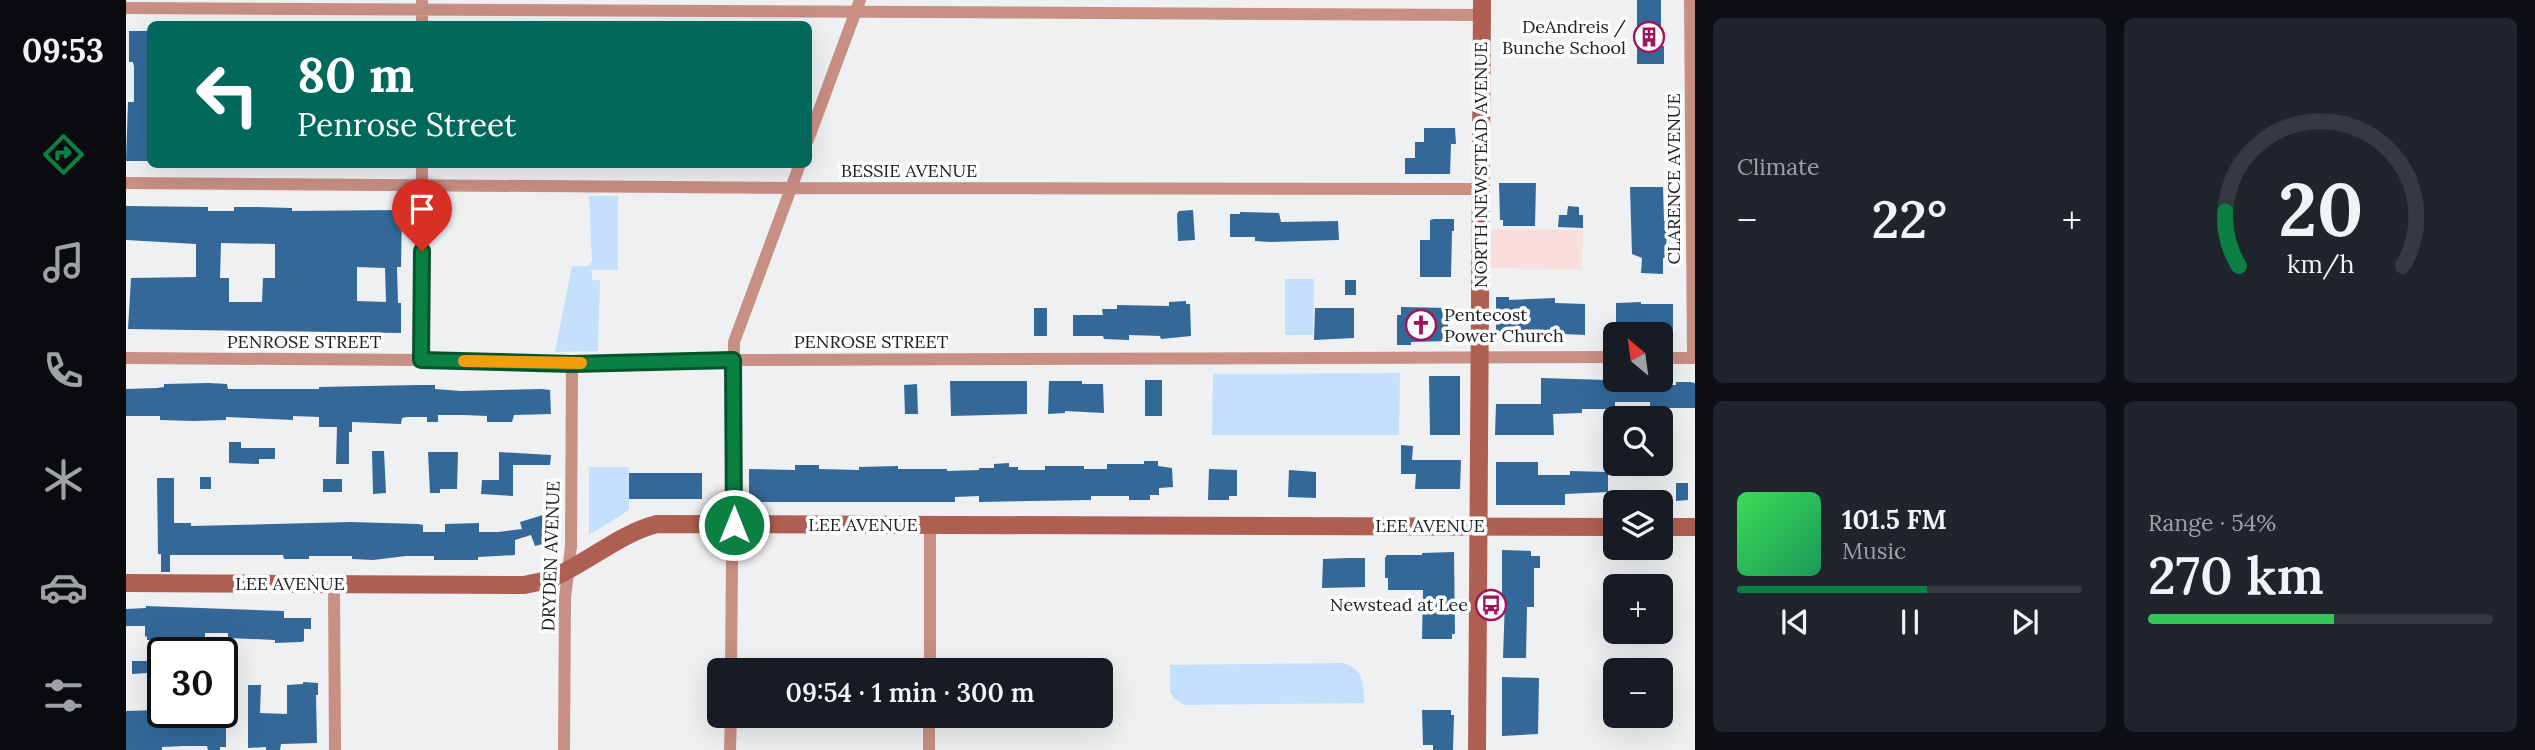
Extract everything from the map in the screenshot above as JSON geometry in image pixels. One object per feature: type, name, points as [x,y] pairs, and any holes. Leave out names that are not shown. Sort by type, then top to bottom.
[{"type":"street","points":[[812,129],[860,0]]},
{"type":"street","name":"CLARENCE AVENUE","points":[[1690,0],[1694,358]]},
{"type":"street","points":[[126,8],[659,5],[855,13],[1482,7]]},
{"type":"street","name":"NORTH NEWSTEAD AVENUE","points":[[1477,750],[1482,7]]},
{"type":"street","points":[[421,360],[422,168]]},
{"type":"street","points":[[732,658],[734,342],[798,168]]},
{"type":"street","name":"BESSIE AVENUE","points":[[126,183],[791,188],[1481,188]]},
{"type":"street","name":"PENROSE STREET","points":[[126,358],[572,364],[733,360],[1603,358]]},
{"type":"street","points":[[1673,358],[1694,358]]},
{"type":"street","name":"DRYDEN AVENUE","points":[[564,750],[565,598],[571,546],[572,364]]},
{"type":"street","name":"LEE AVENUE","points":[[126,583],[524,585],[548,580],[643,527],[657,524],[1603,527]]},
{"type":"street","points":[[930,526],[930,658]]},
{"type":"street","points":[[1673,527],[1695,527]]},
{"type":"street","points":[[334,584],[335,750]]},
{"type":"street","points":[[730,750],[731,728]]},
{"type":"street","points":[[929,728],[929,750]]},
{"type":"shaded area","points":[[589,196],[618,196],[618,270],[592,270],[592,280],[600,280],[598,351],[555,352],[572,266],[588,266],[592,261]]},
{"type":"shaded area","points":[[1491,229],[1583,230],[1582,270],[1490,268]]},
{"type":"shaded area","points":[[1285,279],[1314,279],[1313,335],[1285,335]]},
{"type":"shaded area","points":[[1400,373],[1399,435],[1212,435],[1213,374]]},
{"type":"shaded area","points":[[589,467],[629,467],[629,510],[589,535]]},
{"type":"shaded area","points":[[1344,663],[1356,670],[1362,678],[1364,703],[1185,705],[1176,700],[1170,692],[1170,665]]},
{"type":"building","points":[[1637,0],[1661,0],[1661,27],[1637,28]]},
{"type":"building","points":[[129,31],[147,31],[147,161],[126,161],[128,102],[134,102],[134,67],[133,62],[129,62]]},
{"type":"building","points":[[1637,44],[1664,46],[1664,64],[1637,64]]},
{"type":"building","points":[[1424,128],[1455,128],[1456,144],[1451,144],[1450,174],[1405,174],[1405,158],[1415,158],[1415,142],[1424,142]]},
{"type":"building","points":[[1499,183],[1536,183],[1535,226],[1503,226],[1503,220],[1500,220]]},
{"type":"building","points":[[1630,187],[1663,187],[1664,221],[1667,221],[1663,274],[1641,273],[1642,258],[1632,254]]},
{"type":"building","points":[[126,206],[208,207],[208,211],[234,211],[234,207],[292,208],[292,211],[402,210],[401,267],[397,267],[401,333],[128,329],[131,278],[196,277],[196,244],[126,240]],"holes":[[[221,243],[275,244],[275,278],[263,278],[262,302],[229,302],[229,278],[220,278]],[[357,267],[385,268],[386,302],[357,301]]]},
{"type":"building","points":[[1568,206],[1579,207],[1579,215],[1583,215],[1583,228],[1558,227],[1559,215],[1567,215]]},
{"type":"building","points":[[1193,210],[1195,240],[1178,241],[1177,214],[1179,211]]},
{"type":"building","points":[[1279,213],[1281,222],[1338,221],[1339,240],[1270,242],[1255,241],[1255,237],[1230,237],[1230,214]]},
{"type":"building","points":[[1454,219],[1451,277],[1420,277],[1420,240],[1430,240],[1430,220]]},
{"type":"building","points":[[1345,280],[1356,280],[1356,295],[1345,295]]},
{"type":"building","points":[[1496,297],[1509,297],[1509,300],[1555,298],[1555,303],[1585,304],[1585,335],[1564,334],[1564,331],[1557,330],[1496,331]]},
{"type":"building","points":[[1186,301],[1186,304],[1190,304],[1191,336],[1161,339],[1160,336],[1129,335],[1129,340],[1104,339],[1103,336],[1073,336],[1073,315],[1103,315],[1102,309],[1117,309],[1117,305],[1169,306],[1169,302]]},
{"type":"building","points":[[1616,303],[1673,304],[1673,322],[1616,322]]},
{"type":"building","name":"Pentecost Power Church","points":[[1401,307],[1448,308],[1448,341],[1397,345],[1397,315],[1401,315]]},
{"type":"building","points":[[1034,308],[1047,308],[1047,336],[1034,336]]},
{"type":"building","points":[[1315,308],[1354,308],[1354,338],[1314,340]]},
{"type":"building","points":[[1429,376],[1460,376],[1460,435],[1430,435]]},
{"type":"building","points":[[1541,378],[1603,380],[1603,392],[1673,392],[1676,382],[1695,383],[1695,408],[1650,406],[1650,402],[1615,402],[1615,406],[1603,406],[1603,409],[1553,414],[1554,435],[1495,435],[1496,404],[1541,404]]},
{"type":"building","points":[[1145,380],[1162,380],[1162,416],[1145,416]]},
{"type":"building","points":[[950,381],[1027,381],[1027,414],[951,416]]},
{"type":"building","points":[[1049,381],[1103,384],[1104,413],[1065,411],[1048,414]]},
{"type":"building","points":[[164,384],[227,384],[228,389],[435,385],[435,389],[461,391],[542,389],[550,390],[551,414],[514,415],[512,422],[487,422],[487,416],[438,415],[438,422],[427,422],[427,417],[407,417],[402,418],[401,424],[352,422],[352,432],[349,432],[349,464],[336,464],[337,427],[319,427],[319,417],[293,416],[293,420],[226,417],[226,420],[193,421],[160,420],[160,416],[126,416],[126,389],[157,388],[164,387]]},
{"type":"building","points":[[917,384],[918,414],[905,414],[904,385]]},
{"type":"building","points":[[229,442],[241,442],[241,448],[275,448],[275,459],[259,459],[259,464],[229,463]]},
{"type":"building","points":[[1401,445],[1413,446],[1412,460],[1461,460],[1460,489],[1415,489],[1416,474],[1401,474]]},
{"type":"building","points":[[372,451],[384,451],[386,493],[373,494]]},
{"type":"building","points":[[428,452],[458,452],[457,489],[440,489],[440,493],[430,493]]},
{"type":"building","points":[[499,452],[551,455],[550,465],[513,465],[513,496],[481,494],[482,480],[499,480]]},
{"type":"building","points":[[1144,461],[1158,461],[1158,466],[1172,468],[1173,487],[1159,488],[1159,495],[1150,495],[1150,500],[1129,500],[1129,496],[1091,496],[1091,500],[979,502],[979,496],[955,497],[955,502],[749,502],[749,469],[795,470],[795,465],[819,465],[819,469],[859,470],[859,467],[898,466],[898,469],[947,471],[979,470],[994,468],[994,464],[1009,463],[1009,467],[1018,467],[1018,470],[1045,470],[1045,466],[1107,469],[1107,464],[1144,464]]},
{"type":"building","points":[[1496,462],[1538,462],[1538,475],[1570,475],[1570,471],[1603,472],[1603,476],[1608,476],[1608,490],[1565,494],[1565,505],[1496,505]]},
{"type":"building","points":[[1209,469],[1237,470],[1237,496],[1229,496],[1229,500],[1208,500]]},
{"type":"building","points":[[1289,470],[1316,472],[1316,498],[1288,497]]},
{"type":"building","points":[[629,473],[702,473],[702,499],[629,499]]},
{"type":"building","points":[[200,477],[211,477],[211,489],[200,489]]},
{"type":"building","points":[[157,478],[174,478],[174,523],[191,523],[191,526],[351,522],[418,524],[423,525],[423,532],[445,532],[445,524],[479,523],[479,532],[498,532],[522,529],[520,522],[543,515],[548,529],[542,531],[546,543],[535,546],[531,535],[515,540],[515,555],[478,557],[478,560],[434,560],[434,556],[373,560],[352,559],[352,556],[284,559],[283,555],[170,555],[170,572],[161,572],[161,554],[158,554]]},
{"type":"building","points":[[323,479],[342,479],[342,492],[323,492]]},
{"type":"building","points":[[1676,483],[1688,483],[1688,500],[1676,501]]},
{"type":"building","points":[[1502,550],[1531,551],[1531,556],[1540,556],[1540,568],[1534,568],[1534,607],[1527,607],[1526,658],[1503,658],[1505,599],[1502,599]]},
{"type":"building","points":[[1454,552],[1455,634],[1452,634],[1452,639],[1422,639],[1423,590],[1388,590],[1385,558],[1387,555]]},
{"type":"building","points":[[1365,558],[1365,587],[1322,588],[1323,559]]},
{"type":"building","points":[[126,609],[284,611],[284,618],[311,618],[311,629],[304,629],[304,641],[301,642],[275,643],[275,640],[228,637],[228,633],[205,633],[205,637],[145,637],[145,626],[126,626]]},
{"type":"building","points":[[132,661],[147,661],[147,673],[132,674]]},
{"type":"building","points":[[1502,677],[1539,678],[1538,734],[1502,736]]},
{"type":"building","points":[[318,683],[317,743],[281,744],[280,750],[266,750],[266,747],[248,748],[248,685],[261,685],[260,713],[287,714],[287,685]]},
{"type":"building","points":[[147,710],[147,728],[226,728],[226,747],[220,747],[220,750],[208,750],[207,746],[183,746],[162,747],[162,750],[126,750],[126,711]]},
{"type":"building","points":[[1422,710],[1451,710],[1451,715],[1454,715],[1453,750],[1433,750],[1433,745],[1423,745]]},
{"type":"slow traffic","points":[[464,361],[581,363]]},
{"type":"place","name":"DeAndreis / Bunche School","points":[[1649,37]]},
{"type":"place","name":"Pentecost Power Church","points":[[1421,325]]},
{"type":"place","name":"Newstead at Lee","points":[[1491,605]]},
{"type":"route","points":[[422,251],[421,360],[572,364],[733,360],[734,525]]}]
